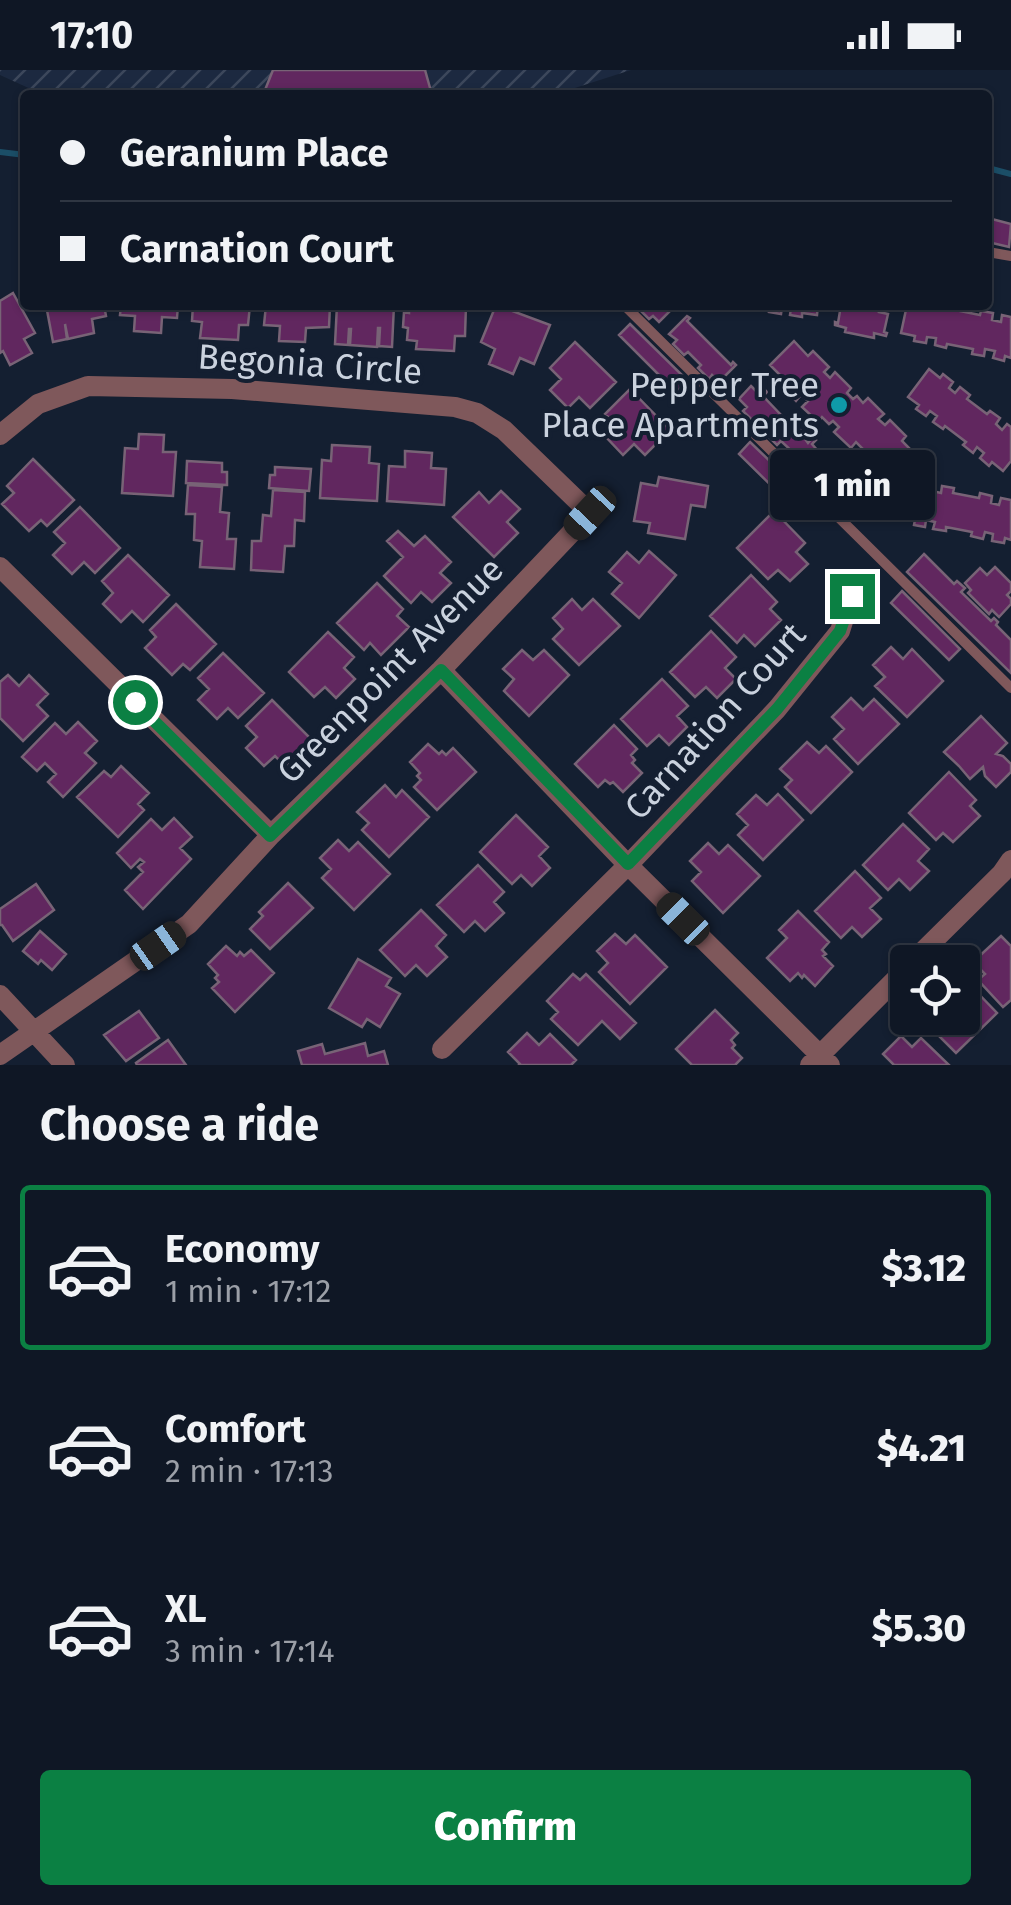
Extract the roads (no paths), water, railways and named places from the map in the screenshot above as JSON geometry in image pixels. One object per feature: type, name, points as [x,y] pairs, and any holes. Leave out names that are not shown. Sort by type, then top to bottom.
[{"type":"street","name":"Begonia Circle","points":[[0,435],[38,404],[88,386],[232,388],[455,407],[477,414],[504,430],[590,513]]},
{"type":"street","name":"Greenpoint Avenue","points":[[0,1056],[189,924],[270,836],[441,670],[590,513]]},
{"type":"street","points":[[0,568],[270,836]]},
{"type":"street","name":"Carnation Court","points":[[442,1050],[777,709],[840,631],[852,596]]},
{"type":"street","points":[[441,670],[820,1062],[890,987]]},
{"type":"street","points":[[930,945],[1011,860]]},
{"type":"street","points":[[0,996],[65,1065]]},
{"type":"lane","points":[[629,310],[1011,688]]},
{"type":"waterway","points":[[0,152],[20,154]]},
{"type":"waterway","points":[[992,169],[1011,174]]},
{"type":"place","name":"Pepper Tree Place Apartments","points":[[839,405]]}]
